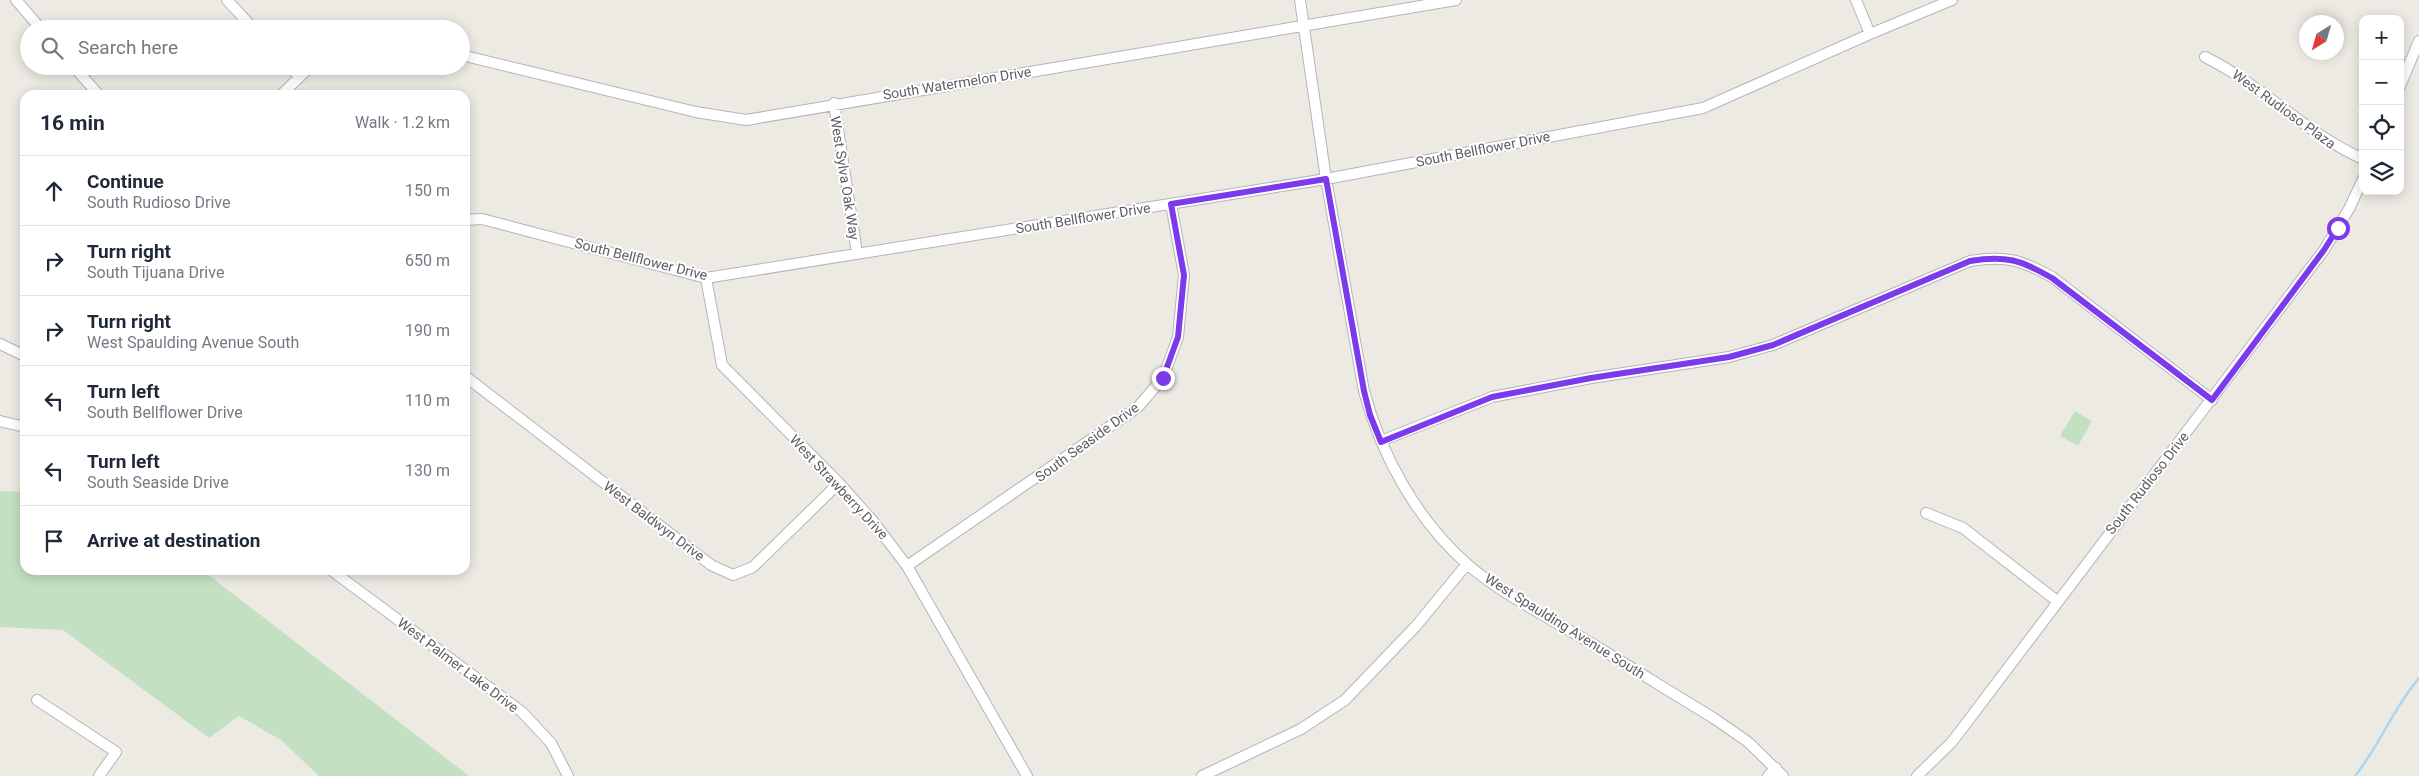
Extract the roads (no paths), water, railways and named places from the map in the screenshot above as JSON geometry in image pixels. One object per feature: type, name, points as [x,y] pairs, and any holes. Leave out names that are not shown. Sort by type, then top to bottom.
[{"type":"street","points":[[16,0],[33,20]]},
{"type":"street","points":[[227,0],[246,20]]},
{"type":"street","name":"West Spaulding Avenue South","points":[[1300,0],[1326,179],[1364,391],[1370,415],[1381,442],[1413,501],[1467,564],[1504,591],[1715,719],[1748,742],[1779,772]]},
{"type":"street","name":"South Watermelon Drive","points":[[470,56],[696,112],[746,120],[1456,0]]},
{"type":"street","points":[[1856,0],[1870,34]]},
{"type":"street","name":"South Bellflower Drive","points":[[470,219],[482,218],[706,278],[1326,179],[1703,108],[1952,0]]},
{"type":"street","points":[[2404,76],[2419,40]]},
{"type":"street","name":"West Rudioso Plaza","points":[[2205,57],[2230,70],[2336,147],[2359,157]]},
{"type":"street","points":[[81,75],[95,90]]},
{"type":"street","points":[[285,90],[298,76]]},
{"type":"street","name":"West Sylva Oak Way","points":[[834,104],[856,253]]},
{"type":"street","name":"South Rudioso Drive","points":[[1917,776],[1952,742],[2057,601],[2212,400],[2324,250],[2349,209],[2359,188]]},
{"type":"street","name":"South Seaside Drive","points":[[907,566],[1138,407],[1163,378],[1178,337],[1184,275],[1171,204]]},
{"type":"street","points":[[1381,442],[1492,397],[1591,378],[1729,357],[1773,345],[1970,261],[1990,258],[2008,258],[2026,263],[2052,278],[2212,400]]},
{"type":"street","name":"West Strawberry Drive","points":[[706,278],[722,365],[839,483],[872,520],[907,566],[1027,776]]},
{"type":"street","points":[[0,344],[20,354]]},
{"type":"street","name":"West Baldwyn Drive","points":[[470,380],[711,565],[734,574],[753,568],[839,483]]},
{"type":"street","points":[[0,421],[20,426]]},
{"type":"street","points":[[1926,513],[1963,528],[2057,601]]},
{"type":"street","points":[[1202,776],[1301,729],[1345,700],[1416,626],[1467,564]]},
{"type":"street","name":"West Palmer Lake Drive","points":[[338,575],[522,712],[551,743],[568,776]]},
{"type":"street","points":[[37,700],[116,752],[99,776]]},
{"type":"street","points":[[1768,776],[1779,772]]},
{"type":"waterway","points":[[2355,776],[2419,678]]}]
